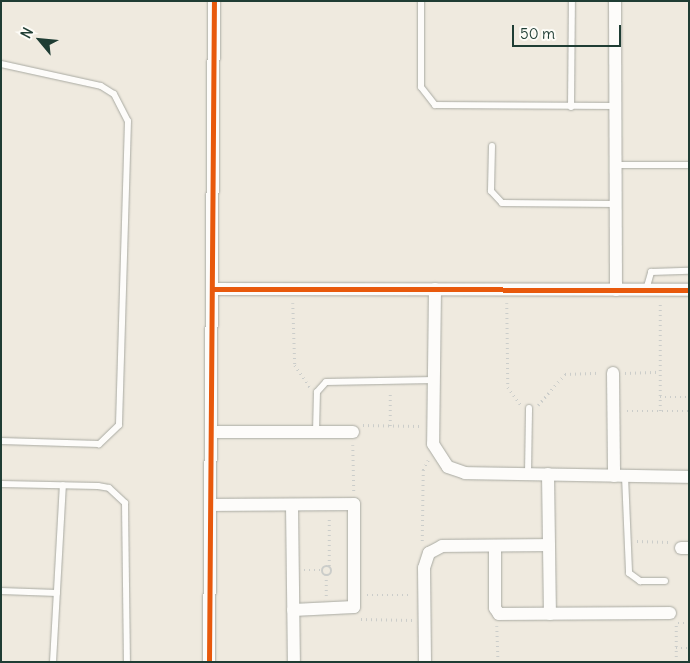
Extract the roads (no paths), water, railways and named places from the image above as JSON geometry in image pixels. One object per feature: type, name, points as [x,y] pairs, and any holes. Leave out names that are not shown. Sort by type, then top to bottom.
[{"type":"street","points":[[209,662],[214,1]]},
{"type":"street","points":[[615,1],[616,290]]},
{"type":"street","points":[[212,289],[689,290]]},
{"type":"street","points":[[435,289],[434,427],[436,453],[456,471],[689,477]]},
{"type":"street","points":[[612,373],[613,411],[619,476]]},
{"type":"street","points":[[210,432],[353,432]]},
{"type":"street","points":[[548,474],[550,614]]},
{"type":"street","points":[[292,504],[294,662]]},
{"type":"street","points":[[210,505],[354,504],[355,596],[350,610],[293,610]]},
{"type":"street","points":[[425,662],[424,595],[429,553],[442,546],[549,545]]},
{"type":"street","points":[[495,546],[497,613],[673,618]]},
{"type":"lane","points":[[420,1],[421,87],[428,101],[442,106],[615,106]]},
{"type":"lane","points":[[571,107],[572,1]]},
{"type":"lane","points":[[1,64],[101,86],[118,100],[128,121],[119,425],[99,444],[1,441]]},
{"type":"lane","points":[[492,146],[491,191],[502,203],[616,204]]},
{"type":"lane","points":[[616,165],[689,165]]},
{"type":"lane","points":[[646,290],[651,272],[689,271]]},
{"type":"lane","points":[[316,432],[317,392],[333,380],[434,380]]},
{"type":"lane","points":[[528,474],[529,408]]},
{"type":"lane","points":[[619,476],[631,577],[665,581]]},
{"type":"lane","points":[[1,484],[108,488],[125,503],[127,662]]},
{"type":"lane","points":[[53,662],[63,485]]},
{"type":"lane","points":[[1,591],[57,594]]}]
